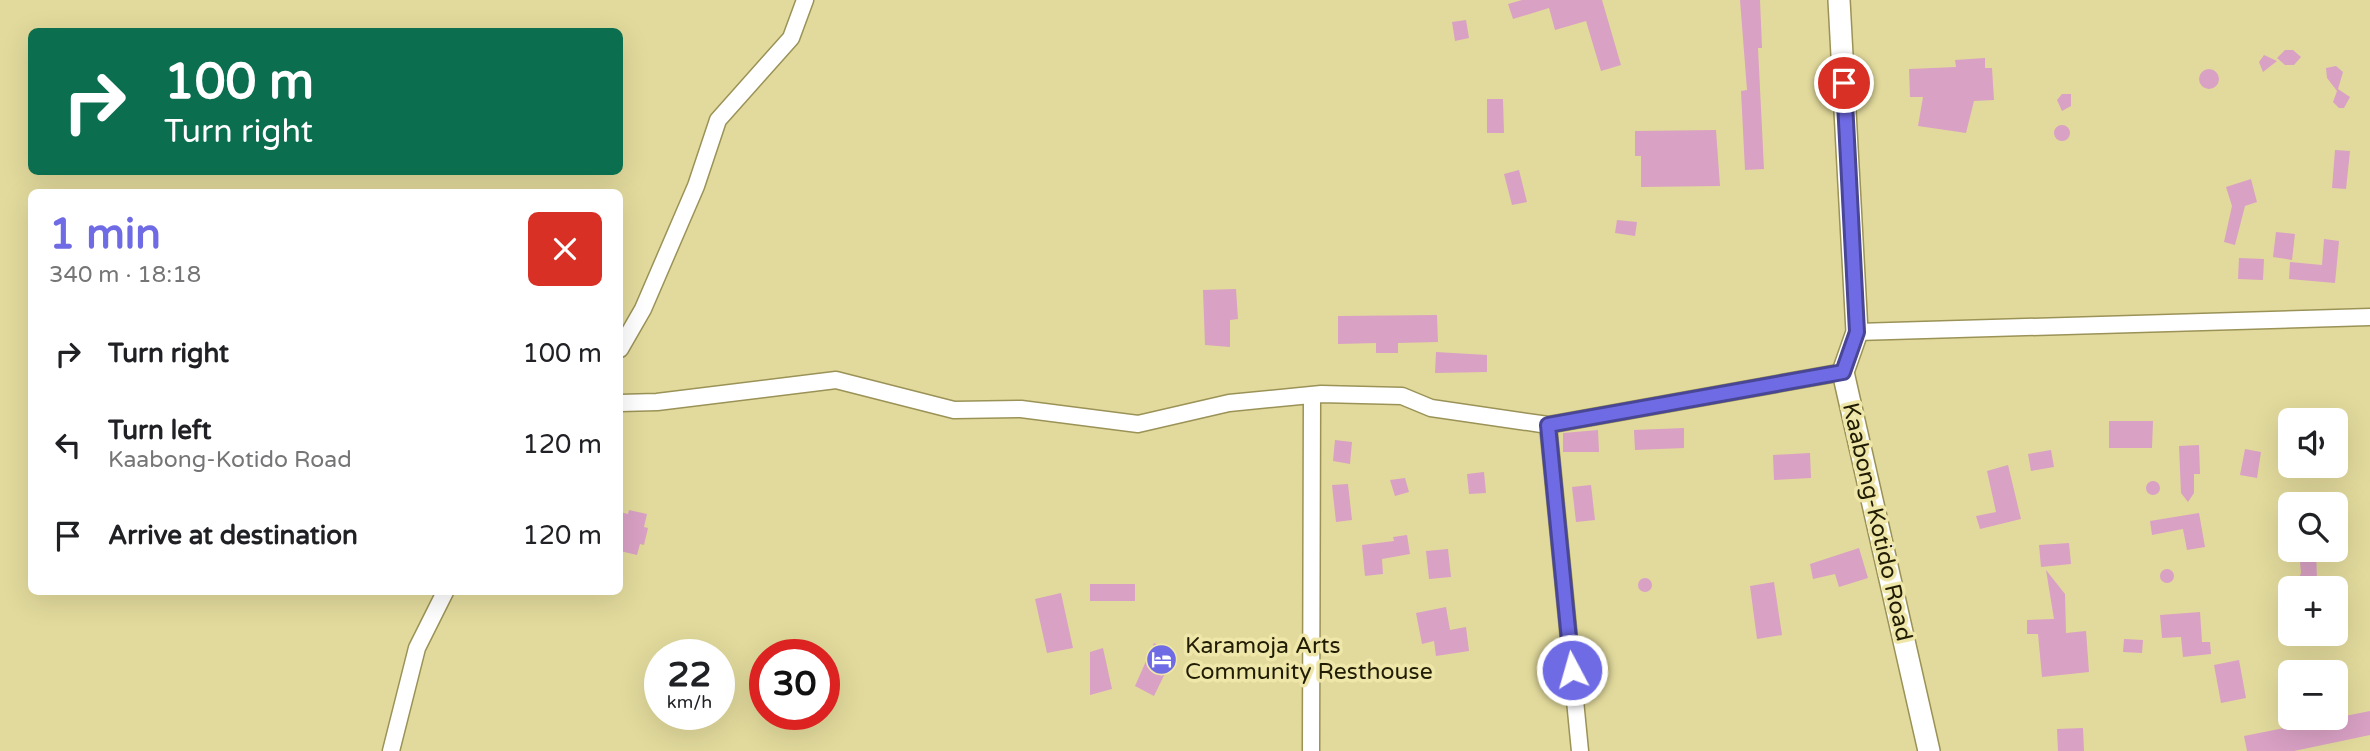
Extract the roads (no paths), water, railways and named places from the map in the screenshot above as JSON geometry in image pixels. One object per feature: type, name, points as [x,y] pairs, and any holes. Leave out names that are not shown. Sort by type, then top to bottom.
[{"type":"main road","name":"Kaabong-Kotido Road","points":[[1839,0],[1857,332],[1843,372],[1930,751]]},
{"type":"street","points":[[623,344],[642,309],[691,198],[718,120],[791,38],[805,0]]},
{"type":"street","points":[[1857,332],[2370,317]]},
{"type":"street","points":[[623,403],[657,402],[836,380],[954,410],[1021,409],[1138,424],[1229,403],[1312,395],[1402,396],[1432,408],[1548,425],[1843,372]]},
{"type":"street","points":[[1311,751],[1312,395]]},
{"type":"street","points":[[1548,425],[1580,751]]},
{"type":"street","points":[[391,751],[417,648],[444,595]]},
{"type":"place","name":"Karamoja Arts Community Resthouse","points":[[1162,659]]}]
